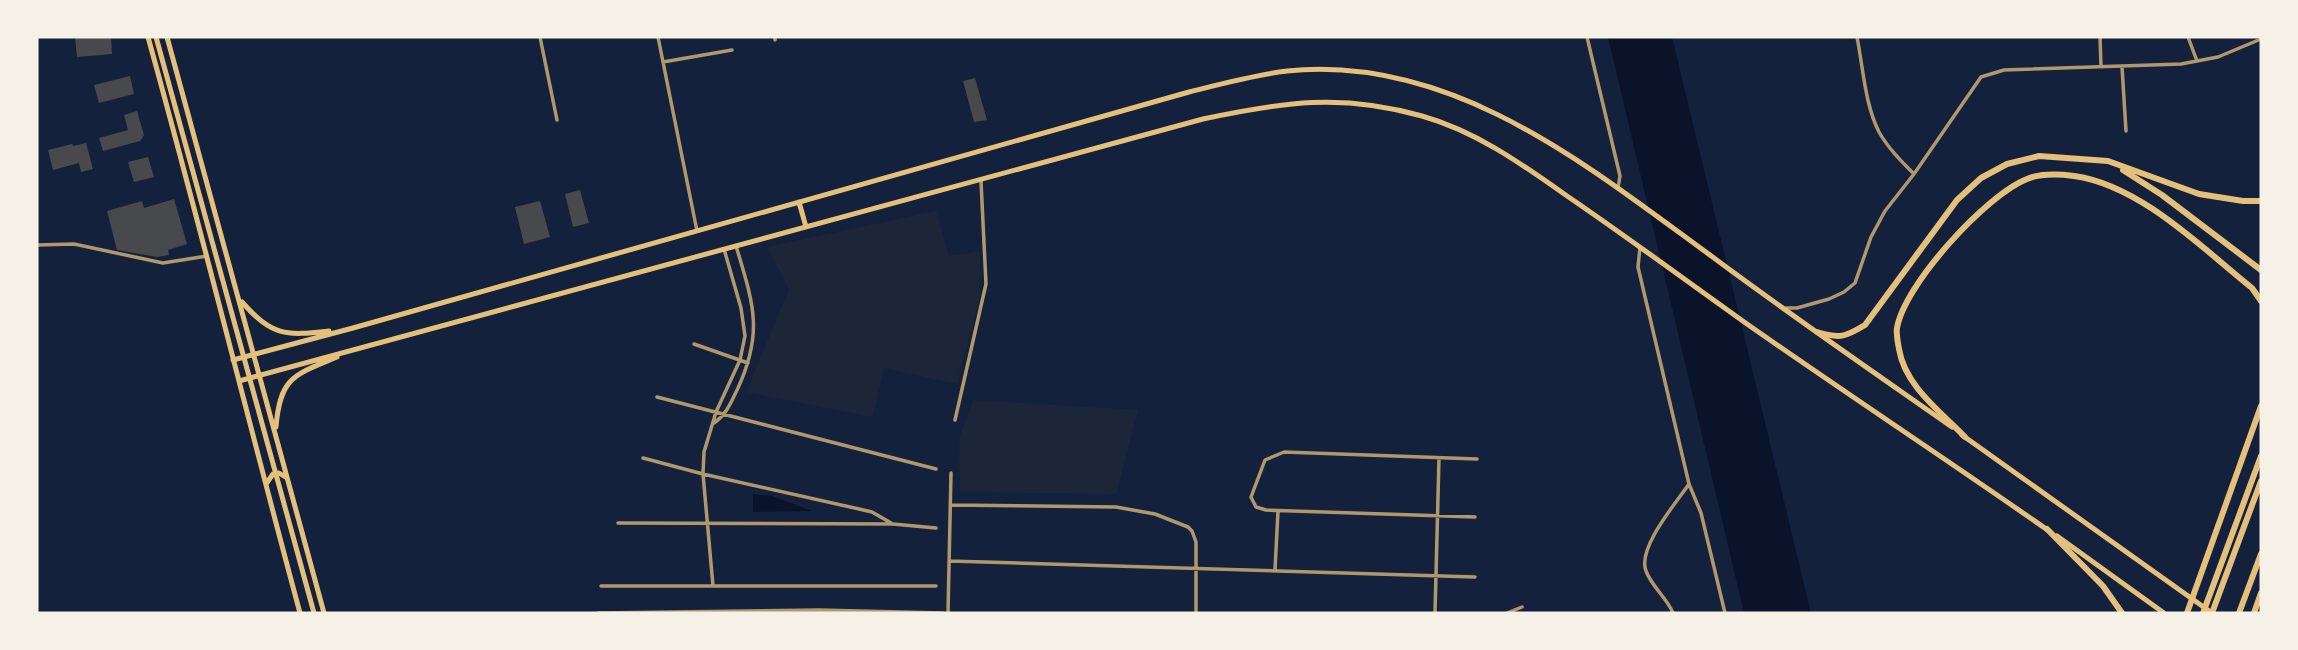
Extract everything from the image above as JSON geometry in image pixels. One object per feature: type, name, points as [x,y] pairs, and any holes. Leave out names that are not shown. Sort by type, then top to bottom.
[{"type":"highway","points":[[1817,332],[1835,337],[1850,334],[1865,325],[1957,200],[1981,177],[2007,164],[2039,156],[2108,161],[2199,194],[2261,201]]},
{"type":"highway","points":[[2098,160],[2126,171],[2162,195],[2261,270]]},
{"type":"highway","points":[[1965,437],[1917,388],[1903,368],[1897,329],[1916,285],[1975,215],[2011,186],[2029,178],[2051,174],[2077,176],[2107,185],[2133,197],[2165,219],[2252,288],[2261,301]]},
{"type":"highway","points":[[2187,613],[2261,406]]},
{"type":"highway","points":[[2203,613],[2261,456]]},
{"type":"highway","points":[[2212,613],[2261,481]]},
{"type":"highway","points":[[2047,529],[2103,586],[2122,613]]},
{"type":"highway","points":[[2239,613],[2261,554]]},
{"type":"highway","points":[[2254,613],[2261,593]]},
{"type":"main road","points":[[148,37],[208,256],[300,613]]},
{"type":"main road","points":[[156,37],[314,613]]},
{"type":"main road","points":[[167,37],[324,613]]},
{"type":"main road","points":[[233,360],[1231,81],[1305,70],[1363,73],[1457,96],[1528,129],[1618,188],[1769,299],[2212,613]]},
{"type":"main road","points":[[239,380],[1203,119],[1260,107],[1306,102],[1370,105],[1451,125],[1511,157],[1640,246],[1746,324],[2047,529],[2165,613]]},
{"type":"main road","points":[[799,202],[806,227]]},
{"type":"main road","points":[[208,256],[221,249],[223,240]]},
{"type":"main road","points":[[240,300],[265,326],[280,332],[309,334],[352,328]]},
{"type":"main road","points":[[275,432],[278,401],[288,382],[303,371],[356,349]]},
{"type":"main road","points":[[267,484],[273,474],[279,473],[287,478]]},
{"type":"street","points":[[540,37],[557,120]]},
{"type":"street","points":[[658,37],[697,231]]},
{"type":"street","points":[[1587,37],[1620,176],[1618,188]]},
{"type":"street","points":[[1857,37],[1868,97],[1878,131],[1894,154],[1914,174]]},
{"type":"street","points":[[2100,37],[2101,67]]},
{"type":"street","points":[[2188,37],[2197,61]]},
{"type":"street","points":[[2244,37],[2248,44]]},
{"type":"street","points":[[1784,308],[1797,308],[1829,299],[1855,283],[1871,237],[1885,212],[1981,77],[2004,70],[2181,64],[2218,57],[2261,39]]},
{"type":"street","points":[[663,62],[732,50]]},
{"type":"street","points":[[2122,67],[2126,131]]},
{"type":"street","points":[[955,420],[986,284],[981,179]]},
{"type":"street","points":[[37,245],[75,244],[163,263],[208,256]]},
{"type":"street","points":[[713,425],[725,415],[748,363],[755,337],[754,318],[736,246]]},
{"type":"street","points":[[1640,246],[1638,267],[1689,484],[1701,513],[1725,613]]},
{"type":"street","points":[[713,586],[703,474],[704,452],[716,412],[740,360],[745,336],[745,322],[724,249]]},
{"type":"street","points":[[694,344],[748,363]]},
{"type":"street","points":[[657,397],[936,469]]},
{"type":"street","points":[[1475,517],[1279,511],[1256,508],[1251,497],[1265,460],[1273,456],[1298,452],[1477,459]]},
{"type":"street","points":[[643,458],[872,512],[893,524]]},
{"type":"street","points":[[1435,613],[1439,458]]},
{"type":"street","points":[[598,613],[945,613],[951,473]]},
{"type":"street","points":[[1673,613],[1645,569],[1646,553],[1651,540],[1689,484]]},
{"type":"street","points":[[950,505],[1116,507],[1155,514],[1192,531],[1196,541],[1196,613]]},
{"type":"street","points":[[1275,570],[1279,511]]},
{"type":"street","points":[[618,523],[893,524],[936,527]]},
{"type":"street","points":[[949,561],[1475,577]]},
{"type":"street","points":[[601,586],[936,586]]},
{"type":"street","points":[[1507,613],[1522,607]]},
{"type":"shaded area","points":[[1608,37],[1672,37],[1811,613],[1744,613]]},
{"type":"shaded area","points":[[936,211],[949,256],[980,251],[980,296],[957,384],[884,368],[873,417],[746,392],[789,289],[767,247]]},
{"type":"shaded area","points":[[973,400],[1138,410],[1116,494],[960,492],[959,439]]},
{"type":"shaded area","points":[[753,494],[772,496],[812,511],[753,512]]},
{"type":"building","points":[[75,37],[111,37],[112,54],[77,57]]},
{"type":"building","points":[[130,76],[134,94],[99,103],[94,85]]},
{"type":"building","points":[[975,78],[987,120],[974,122],[963,81]]},
{"type":"building","points":[[137,111],[144,135],[140,141],[103,151],[99,138],[128,130],[124,115]]},
{"type":"building","points":[[86,143],[93,169],[81,172],[79,163],[53,170],[48,150]]},
{"type":"building","points":[[148,157],[154,177],[134,182],[128,162]]},
{"type":"building","points":[[580,190],[589,223],[573,227],[565,194]]},
{"type":"building","points":[[174,199],[187,244],[168,250],[169,255],[157,257],[117,250],[107,211],[142,201],[144,208]]},
{"type":"building","points":[[540,201],[550,237],[524,244],[515,207]]}]
